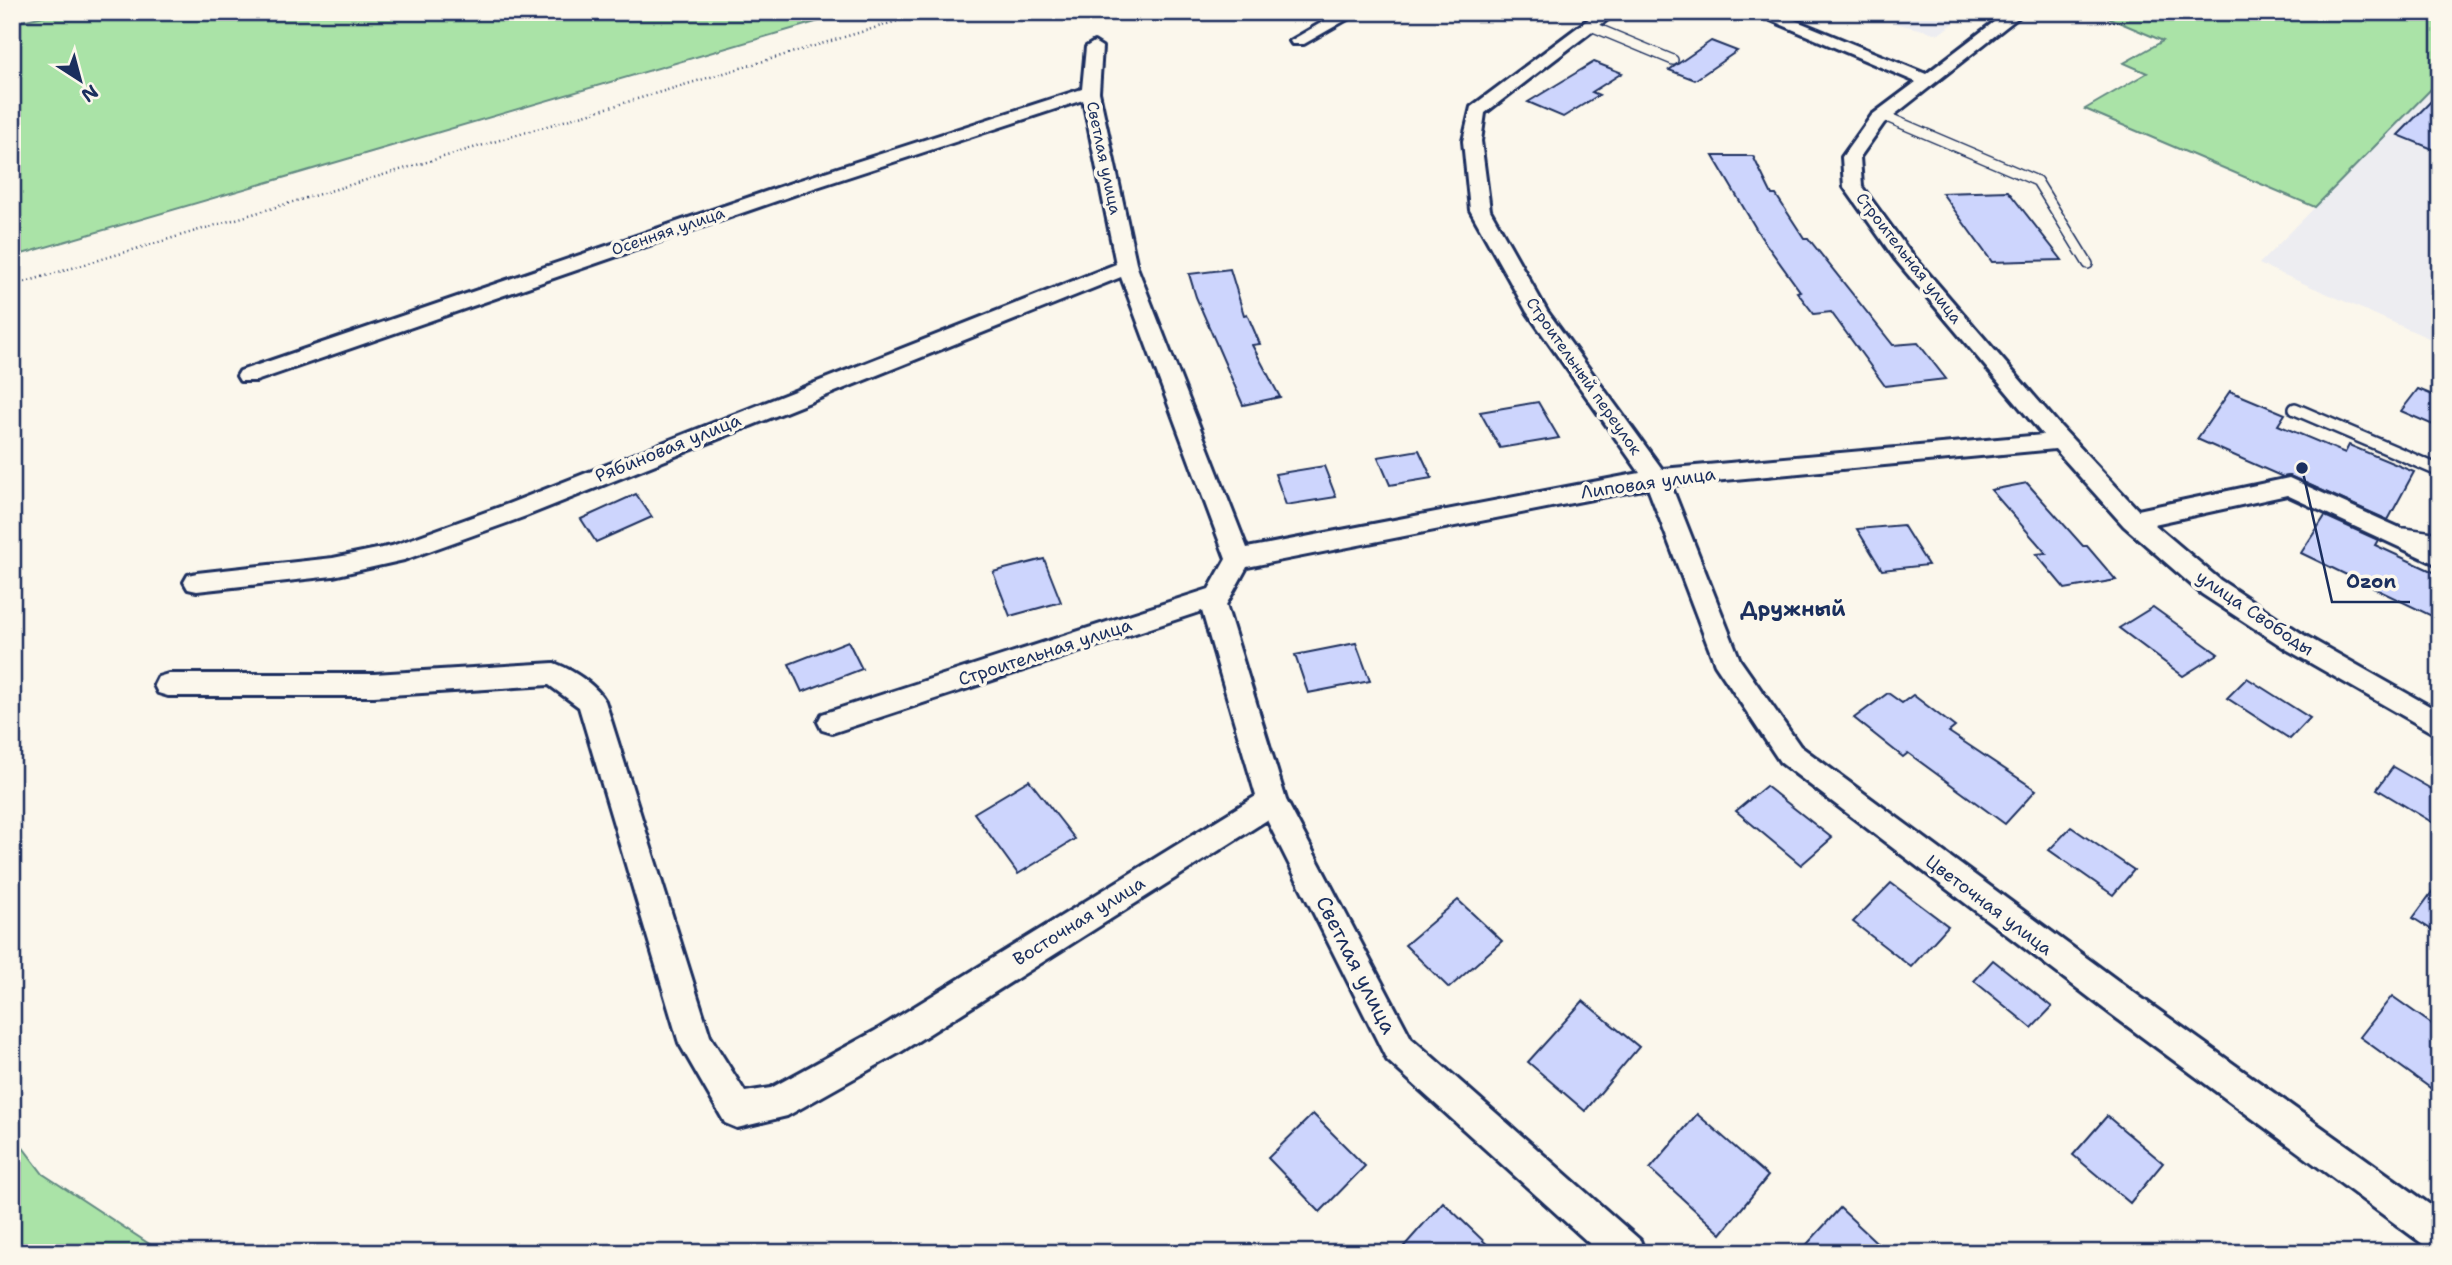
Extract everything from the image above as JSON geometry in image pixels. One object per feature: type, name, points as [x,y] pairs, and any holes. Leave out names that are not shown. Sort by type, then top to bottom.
[{"type":"street","points":[[1298,41],[1352,12]]},
{"type":"street","points":[[1542,62],[1609,12]]},
{"type":"street","points":[[1760,12],[1926,80],[2017,12]]},
{"type":"street","name":"Светлая улица","points":[[1094,47],[1090,92],[1127,267],[1239,559]]},
{"type":"street","name":"Строительный переулок","points":[[1542,62],[1476,111],[1472,141],[1480,210],[1537,312],[1656,478]]},
{"type":"street","name":"Строительная улица","points":[[1926,80],[1882,116],[1851,157],[1853,187],[1902,255],[2061,441]]},
{"type":"street","name":"Осенняя улица","points":[[247,376],[869,163],[1090,92]]},
{"type":"street","name":"Рябиновая улица","points":[[197,582],[333,567],[395,554],[517,510],[1127,267]]},
{"type":"street","name":"Липовая улица","points":[[1239,559],[1656,478],[2061,441]]},
{"type":"street","name":"улица Свободы","points":[[2061,441],[2133,520],[2211,587],[2295,642],[2440,726]]},
{"type":"street","name":"Цветочная улица","points":[[1656,478],[1728,664],[1790,754],[2122,1003],[2440,1234]]},
{"type":"street","points":[[2133,520],[2289,486],[2440,556]]},
{"type":"street","points":[[1220,595],[1239,559]]},
{"type":"street","name":"Строительная улица","points":[[832,722],[1220,595]]},
{"type":"street","name":"Светлая улица","points":[[1220,595],[1213,605],[1272,801],[1399,1049],[1627,1253]]},
{"type":"street","points":[[168,685],[374,685],[554,674],[591,701],[696,1043],[737,1111],[775,1104],[887,1042]]},
{"type":"street","name":"Восточная улица","points":[[887,1042],[1272,801]]},
{"type":"lane","points":[[1591,26],[1673,60]]},
{"type":"lane","points":[[1882,116],[2036,181],[2088,264]]},
{"type":"lane","points":[[2295,409],[2440,471]]},
{"type":"lane","points":[[2386,531],[2440,539]]},
{"type":"path","points":[[12,286],[928,12]]},
{"type":"shaded area","points":[[1850,12],[1969,12],[1939,34]]},
{"type":"shaded area","points":[[2440,80],[2440,343],[2259,264]]},
{"type":"green space","points":[[62,12],[850,12],[12,257],[12,23]]},
{"type":"green space","points":[[2106,12],[2440,12],[2440,80],[2315,207],[2085,109],[2147,73],[2124,63],[2163,41],[2102,15]]},
{"type":"green space","points":[[12,1133],[43,1174],[163,1253],[12,1253]]},
{"type":"building","points":[[1711,41],[1737,51],[1695,80],[1669,70]]},
{"type":"building","points":[[1594,62],[1622,73],[1592,92],[1599,95],[1563,117],[1528,102]]},
{"type":"building","points":[[2440,92],[2440,152],[2398,135]]},
{"type":"building","points":[[1713,156],[1753,156],[1772,195],[1776,195],[1804,238],[1808,238],[1893,345],[1918,343],[1946,379],[1885,386],[1831,312],[1814,314],[1797,292],[1800,291],[1761,237]]},
{"type":"building","points":[[2008,191],[2062,260],[1992,262],[1942,193]]},
{"type":"building","points":[[1230,269],[1244,315],[1247,314],[1260,344],[1252,345],[1280,397],[1243,405],[1196,297],[1189,274]]},
{"type":"building","points":[[2418,389],[2440,398],[2440,428],[2401,411]]},
{"type":"building","points":[[2230,391],[2285,414],[2278,425],[2345,453],[2349,445],[2414,472],[2388,520],[2290,476],[2283,477],[2197,439]]},
{"type":"building","points":[[1538,402],[1559,438],[1500,448],[1480,412]]},
{"type":"building","points":[[1419,450],[1432,478],[1390,485],[1378,457]]},
{"type":"building","points":[[1324,466],[1336,497],[1286,505],[1275,474]]},
{"type":"building","points":[[2027,483],[2116,580],[2065,589],[2036,554],[2046,553],[1991,490]]},
{"type":"building","points":[[636,494],[652,517],[596,542],[581,519]]},
{"type":"building","points":[[2325,516],[2378,540],[2375,545],[2440,575],[2440,620],[2301,553]]},
{"type":"building","points":[[1903,525],[1928,565],[1882,570],[1857,529]]},
{"type":"building","points":[[1044,559],[1061,602],[1010,616],[993,572]]},
{"type":"building","points":[[2153,607],[2218,654],[2183,676],[2119,628]]},
{"type":"building","points":[[848,641],[862,669],[802,692],[789,664]]},
{"type":"building","points":[[1356,643],[1370,681],[1308,693],[1295,655]]},
{"type":"building","points":[[2247,678],[2310,718],[2290,739],[2227,698]]},
{"type":"building","points":[[1888,693],[1902,703],[1913,695],[1955,727],[1949,732],[2036,790],[2005,824],[1908,753],[1903,757],[1854,718]]},
{"type":"building","points":[[2393,767],[2440,794],[2440,827],[2377,789]]},
{"type":"building","points":[[1029,780],[1075,839],[1018,874],[974,813]]},
{"type":"building","points":[[1766,786],[1832,838],[1801,865],[1736,811]]},
{"type":"building","points":[[2071,827],[2134,870],[2113,895],[2049,850]]},
{"type":"building","points":[[2440,881],[2440,935],[2413,918]]},
{"type":"building","points":[[1891,883],[1948,926],[1911,967],[1853,922]]},
{"type":"building","points":[[1458,900],[1502,941],[1449,988],[1405,945]]},
{"type":"building","points":[[1993,960],[2052,1007],[2032,1028],[1974,981]]},
{"type":"building","points":[[2392,996],[2440,1030],[2440,1095],[2360,1037]]},
{"type":"building","points":[[1583,1001],[1639,1047],[1585,1111],[1528,1062]]},
{"type":"building","points":[[1313,1114],[1365,1166],[1320,1212],[1268,1158]]},
{"type":"building","points":[[1697,1114],[1768,1176],[1721,1234],[1650,1169]]},
{"type":"building","points":[[2107,1116],[2163,1163],[2130,1203],[2073,1155]]},
{"type":"building","points":[[1443,1202],[1496,1253],[1398,1253]]},
{"type":"building","points":[[1840,1208],[1888,1253],[1799,1253]]},
{"type":"place","name":"Ozon","points":[[2302,468]]},
{"type":"district","name":"Дружный","points":[[1793,609]]}]
